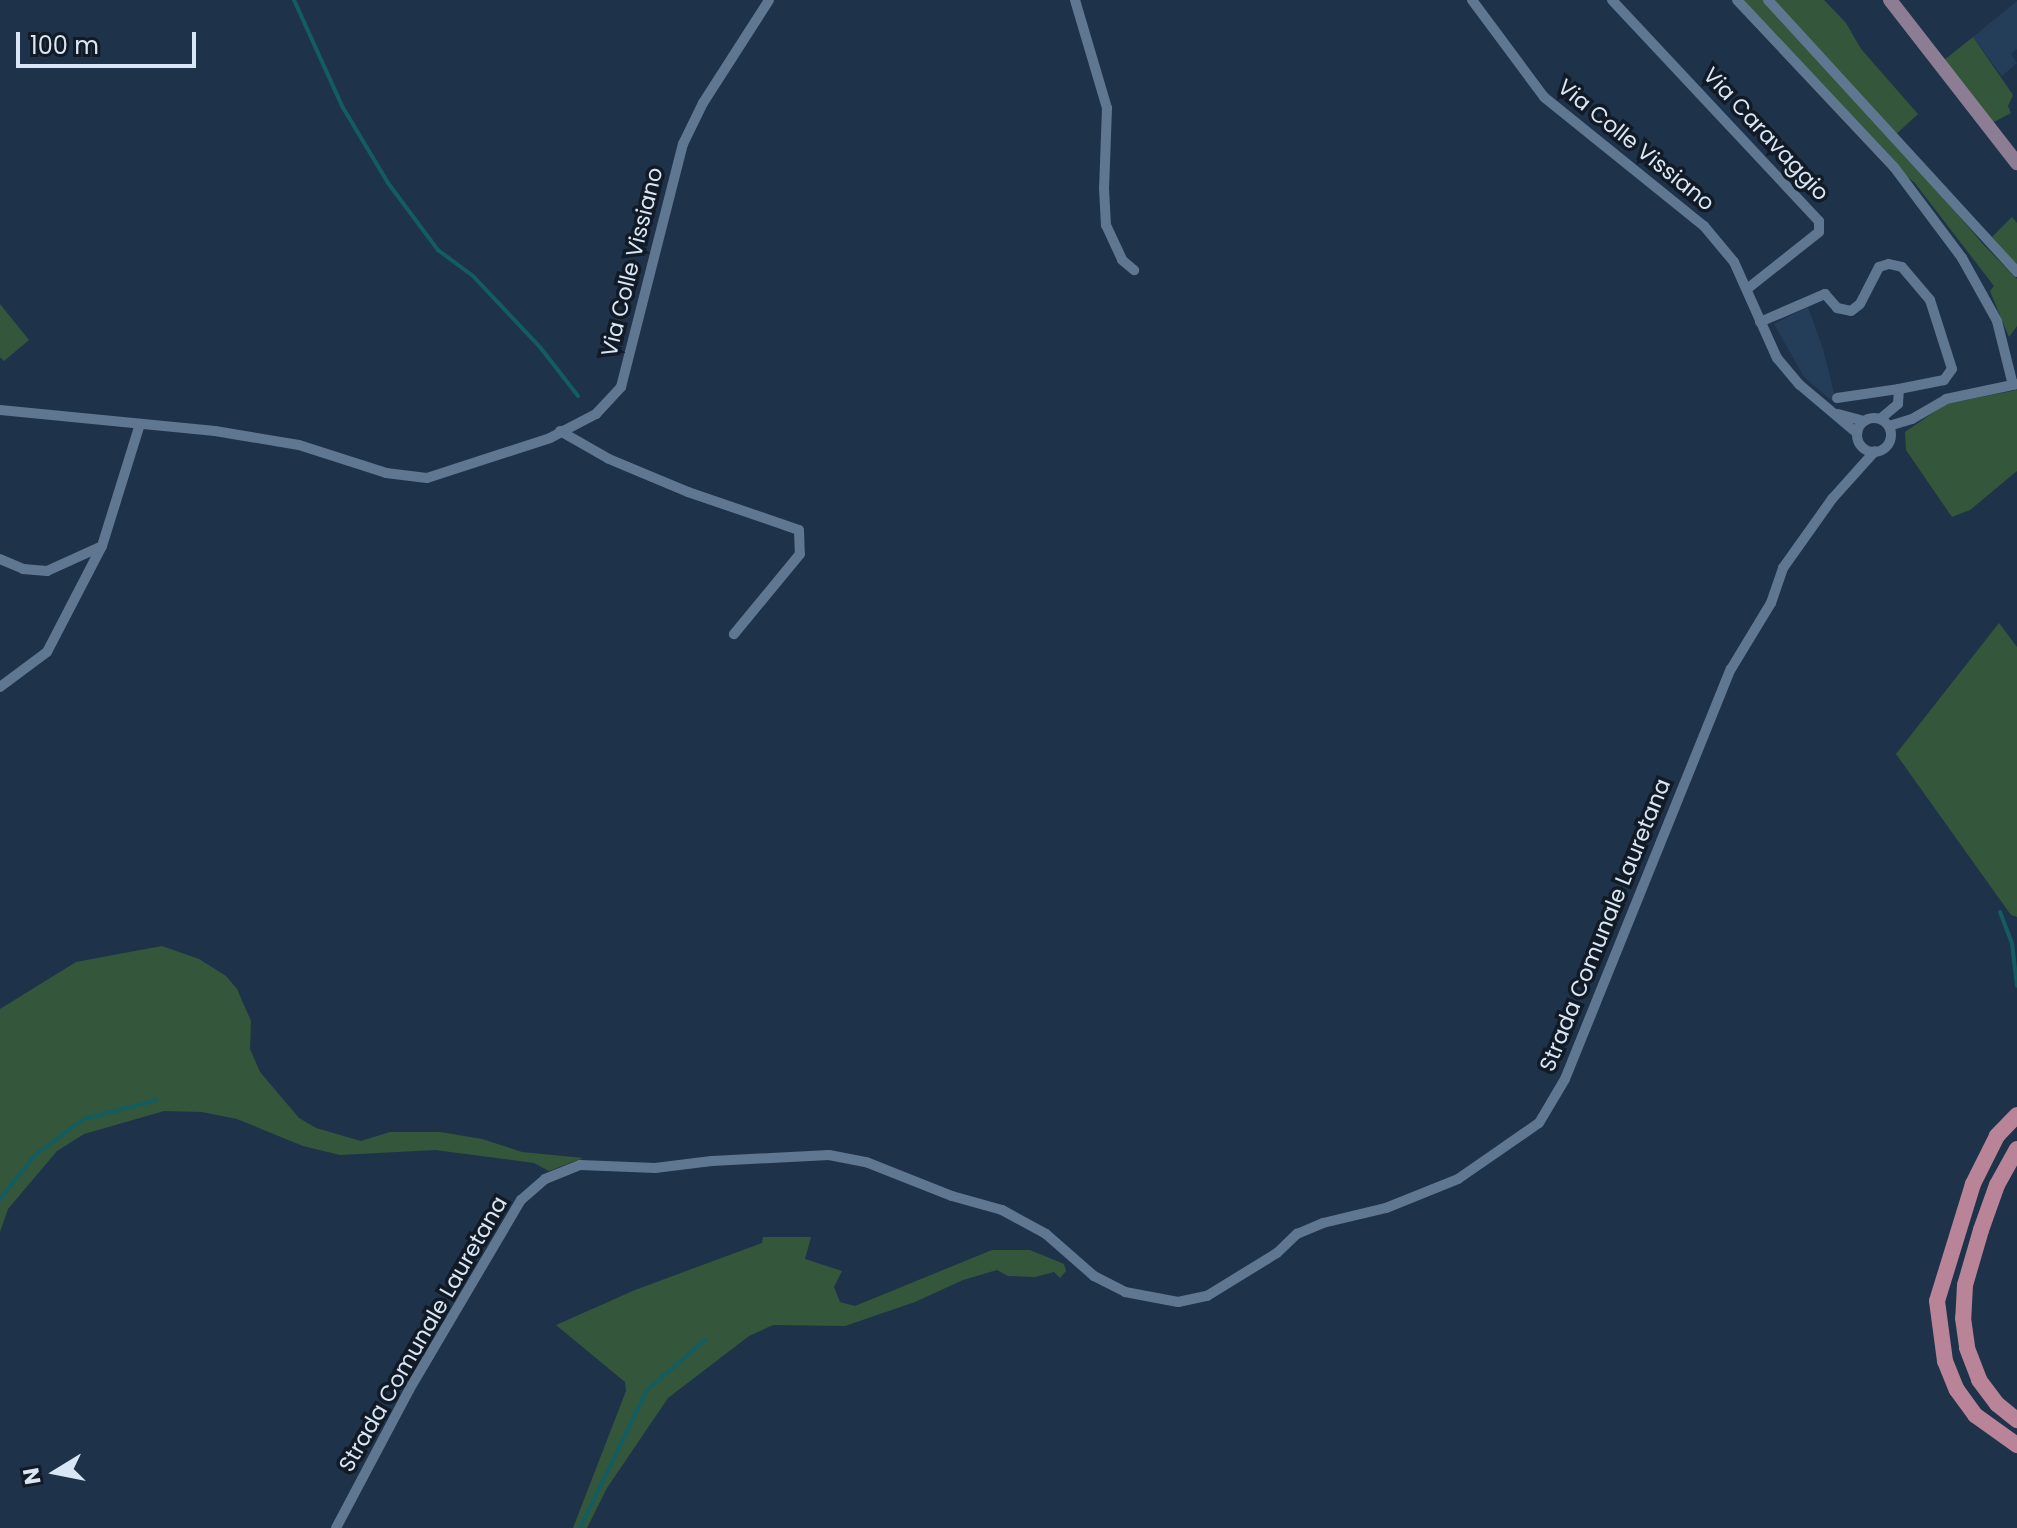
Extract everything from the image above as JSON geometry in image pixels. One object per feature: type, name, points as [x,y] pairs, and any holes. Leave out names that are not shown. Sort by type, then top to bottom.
[{"type":"main road","points":[[1890,0],[2017,163]]},
{"type":"main road","points":[[2017,1115],[1997,1136],[1973,1184],[1937,1301],[1945,1361],[1957,1390],[1975,1415],[2017,1445]]},
{"type":"main road","points":[[2017,1149],[1997,1185],[1981,1230],[1965,1285],[1963,1318],[1967,1348],[1979,1380],[1997,1404],[2017,1420]]},
{"type":"street","points":[[1075,0],[1107,108],[1106,225],[1122,260],[1134,270]]},
{"type":"street","name":"Via Colle Vissiano","points":[[1472,0],[1544,97],[1704,226],[1734,262],[1777,358],[1811,395],[1838,414],[1857,433]]},
{"type":"street","name":"Via Caravaggio","points":[[1612,0],[1819,221],[1819,232],[1747,289]]},
{"type":"street","points":[[1737,0],[1894,167],[1962,258],[1997,321],[2015,384],[1946,399],[1912,419],[1887,428],[1838,414]]},
{"type":"street","points":[[1768,0],[2017,272]]},
{"type":"street","name":"Via Colle Vissiano","points":[[0,410],[299,445],[386,473],[427,478],[550,438],[596,414],[621,387],[683,144],[703,103],[767,1]]},
{"type":"street","points":[[1760,322],[1825,294],[1837,308],[1851,311],[1860,304],[1879,267],[1889,264],[1902,267],[1930,300],[1952,369],[1944,380],[1837,398]]},
{"type":"street","points":[[1864,421],[1857,433],[1862,446],[1875,451],[1885,448],[1887,428],[1898,404],[1899,389]]},
{"type":"street","points":[[0,687],[47,652],[102,546],[140,424]]},
{"type":"street","points":[[560,431],[609,459],[799,530],[800,554],[734,634]]},
{"type":"street","name":"Strada Comunale Lauretana","points":[[336,1528],[409,1390],[492,1255],[521,1200],[545,1179],[580,1165],[655,1168],[712,1161],[829,1155],[866,1162],[952,1196],[1002,1210],[1046,1234],[1094,1276],[1125,1292],[1178,1302],[1217,1291],[1277,1253],[1297,1234],[1415,1197],[1458,1179],[1539,1123],[1565,1079],[1731,669],[1771,603],[1783,568],[1832,499],[1875,451]]},
{"type":"street","points":[[0,559],[23,569],[47,571],[102,546]]},
{"type":"shaded area","points":[[2017,1],[2017,49],[2011,54],[2017,63],[2002,76],[1973,37]]},
{"type":"shaded area","points":[[1808,307],[1823,349],[1837,405],[1804,377],[1774,324]]},
{"type":"green space","points":[[1737,0],[1824,0],[1846,23],[1861,49],[1918,114],[1893,137],[1982,243],[2017,279],[2017,326],[2009,337],[1990,291],[1994,286],[1914,182],[1894,167]]},
{"type":"green space","points":[[1973,37],[2013,95],[2008,106],[2011,113],[1992,123],[1943,61]]},
{"type":"green space","points":[[2012,217],[2017,223],[2017,266],[1992,237]]},
{"type":"green space","points":[[0,304],[29,340],[4,361],[0,357]]},
{"type":"green space","points":[[2017,390],[2017,471],[1970,510],[1952,517],[1906,450],[1905,432],[1946,404]]},
{"type":"green space","points":[[1999,623],[2017,647],[2017,917],[2011,915],[1896,754]]},
{"type":"green space","points":[[162,946],[199,959],[226,976],[237,989],[251,1021],[250,1049],[260,1072],[299,1118],[316,1128],[361,1141],[390,1132],[440,1132],[482,1139],[522,1152],[583,1158],[549,1171],[534,1163],[435,1150],[340,1155],[303,1146],[237,1119],[202,1112],[164,1111],[84,1134],[57,1151],[8,1209],[0,1232],[0,1009],[76,962]]},
{"type":"green space","points":[[763,1237],[811,1237],[805,1259],[842,1271],[834,1287],[840,1302],[855,1306],[992,1250],[1030,1250],[1064,1264],[1066,1271],[1060,1278],[1054,1272],[1035,1277],[1008,1276],[997,1270],[845,1326],[773,1325],[749,1336],[668,1398],[607,1488],[587,1528],[573,1528],[626,1391],[625,1382],[556,1325],[635,1290],[762,1243]]},
{"type":"waterway","points":[[294,0],[342,106],[388,183],[438,250],[473,276],[540,347],[578,396]]},
{"type":"waterway","points":[[2000,912],[2012,943],[2017,986]]},
{"type":"waterway","points":[[0,1199],[35,1155],[84,1119],[157,1100]]},
{"type":"waterway","points":[[580,1528],[647,1390],[706,1339]]}]
